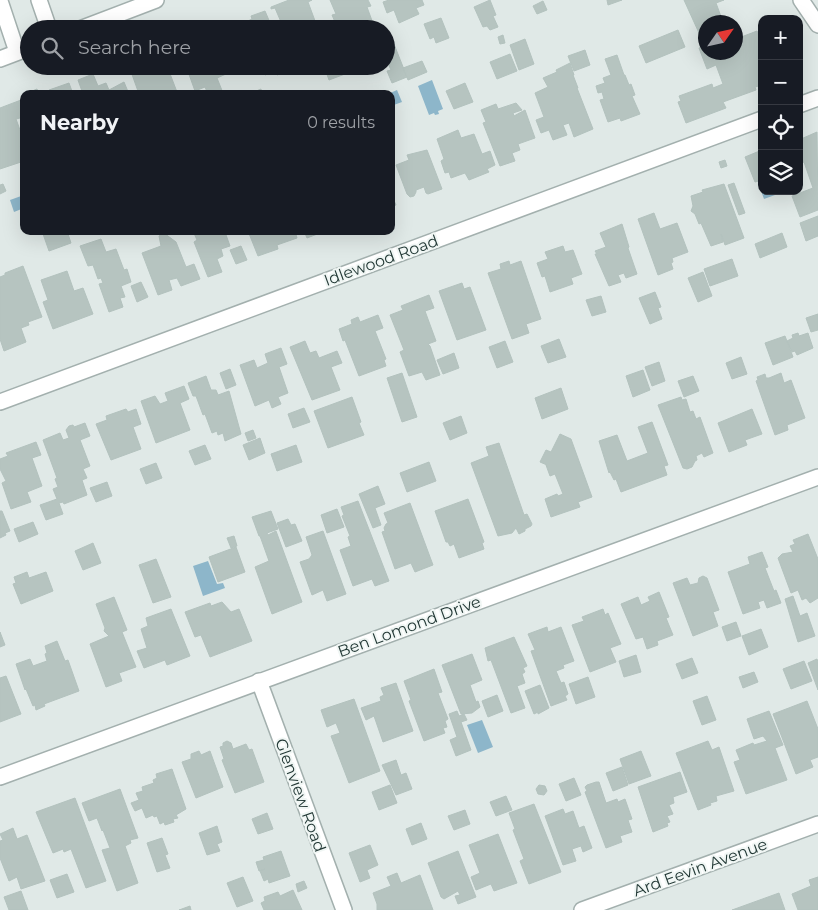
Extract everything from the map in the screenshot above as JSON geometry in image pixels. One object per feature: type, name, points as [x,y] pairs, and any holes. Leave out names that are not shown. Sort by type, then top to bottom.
[{"type":"street","points":[[39,0],[46,20]]},
{"type":"street","points":[[104,20],[156,0]]},
{"type":"street","points":[[801,0],[818,26]]},
{"type":"street","points":[[0,1],[20,44]]},
{"type":"street","points":[[0,59],[20,51]]},
{"type":"street","points":[[803,104],[818,98]]},
{"type":"street","name":"Idlewood Road","points":[[0,402],[758,120]]},
{"type":"street","name":"Ben Lomond Drive","points":[[0,776],[818,477]]},
{"type":"street","name":"Glenview Road","points":[[259,681],[344,910]]},
{"type":"street","name":"Ard Eevin Avenue","points":[[582,910],[818,824]]},
{"type":"water","points":[[432,80],[443,109],[438,111],[439,114],[429,115],[418,86]]},
{"type":"water","points":[[397,90],[402,102],[395,105],[395,91]]},
{"type":"water","points":[[763,195],[775,195],[764,199]]},
{"type":"water","points":[[20,196],[20,210],[14,212],[10,200]]},
{"type":"water","points":[[208,561],[217,584],[223,583],[225,588],[203,596],[193,566]]},
{"type":"water","points":[[482,720],[493,747],[478,753],[467,725]]},
{"type":"building","points":[[289,0],[312,0],[308,2],[315,20],[280,20],[275,8],[271,9],[271,7]]},
{"type":"building","points":[[330,0],[368,0],[371,6],[367,7],[372,20],[334,20],[332,15],[336,14]]},
{"type":"building","points":[[389,0],[422,0],[424,5],[416,8],[419,14],[399,23],[394,10],[387,13],[383,2]]},
{"type":"building","points":[[490,0],[496,15],[493,16],[498,27],[490,30],[487,26],[483,27],[474,7]]},
{"type":"building","points":[[607,0],[622,0],[608,5]]},
{"type":"building","points":[[684,0],[724,0],[716,3],[720,15],[698,15],[698,31]]},
{"type":"building","points":[[543,1],[547,10],[537,14],[533,6]]},
{"type":"building","points":[[265,11],[269,20],[250,20],[252,19],[251,16]]},
{"type":"building","points":[[441,18],[449,38],[436,43],[434,37],[430,39],[424,24]]},
{"type":"building","points":[[678,30],[685,47],[646,63],[639,46]]},
{"type":"building","points":[[757,31],[758,33],[758,86],[755,87],[756,90],[723,102],[726,108],[686,123],[678,102],[681,101],[679,96],[712,84],[713,88],[723,84],[716,65],[707,69],[704,60],[743,60],[743,36]]},
{"type":"building","points":[[503,35],[505,43],[500,44],[498,37]]},
{"type":"building","points":[[525,39],[534,64],[519,70],[510,45]]},
{"type":"building","points":[[395,47],[407,77],[392,83],[389,75],[395,75]]},
{"type":"building","points":[[585,50],[590,65],[574,71],[568,56]]},
{"type":"building","points":[[510,54],[517,71],[497,79],[490,62]]},
{"type":"building","points":[[617,55],[624,75],[629,85],[631,84],[635,95],[632,96],[640,114],[621,121],[620,118],[608,122],[600,100],[604,99],[602,92],[598,93],[596,86],[605,83],[603,78],[611,75],[605,59]]},
{"type":"building","points":[[422,61],[427,72],[408,80],[403,68]]},
{"type":"building","points":[[570,63],[577,88],[593,129],[574,137],[569,123],[563,125],[567,135],[553,140],[549,130],[541,133],[536,120],[544,117],[535,93],[548,87],[543,78],[557,72],[556,70]]},
{"type":"building","points":[[93,75],[98,86],[106,83],[109,90],[82,90],[78,80]]},
{"type":"building","points":[[132,75],[170,75],[176,90],[138,90]]},
{"type":"building","points":[[189,75],[224,75],[217,78],[222,90],[206,90],[205,87],[195,90]]},
{"type":"building","points":[[327,75],[342,75],[329,80]]},
{"type":"building","points":[[124,82],[127,90],[109,90]]},
{"type":"building","points":[[69,83],[72,90],[49,90]]},
{"type":"building","points":[[465,83],[473,102],[454,109],[446,91]]},
{"type":"building","points":[[20,100],[20,118],[16,119],[20,130],[20,162],[0,169],[0,108]]},
{"type":"building","points":[[516,103],[522,110],[513,113],[514,116],[525,110],[535,138],[518,144],[520,150],[512,153],[515,161],[500,166],[483,123],[486,122],[481,110],[496,104],[498,109]]},
{"type":"building","points":[[458,130],[461,138],[474,134],[482,154],[490,151],[495,165],[487,169],[489,172],[469,180],[465,173],[451,178],[449,172],[445,173],[441,161],[444,159],[437,139]]},
{"type":"building","points":[[817,132],[818,210],[800,217],[792,196],[803,195],[803,192],[813,188],[803,162],[803,138]]},
{"type":"building","points":[[427,150],[442,189],[428,194],[424,187],[416,190],[414,196],[410,197],[407,194],[396,165],[409,160],[407,155]]},
{"type":"building","points":[[758,152],[758,181],[755,182],[745,157]]},
{"type":"building","points":[[725,160],[727,166],[721,168],[719,162]]},
{"type":"building","points":[[734,183],[745,213],[739,215],[728,185]]},
{"type":"building","points":[[3,184],[6,191],[0,194],[0,185]]},
{"type":"building","points":[[724,184],[744,238],[725,245],[721,234],[723,242],[711,246],[701,223],[699,224],[695,214],[691,211],[693,206],[691,196],[703,192],[702,190]]},
{"type":"building","points":[[654,213],[660,229],[677,223],[688,252],[672,258],[673,269],[658,275],[638,219]]},
{"type":"building","points":[[818,216],[818,236],[806,241],[800,223]]},
{"type":"building","points":[[622,224],[637,274],[626,278],[624,273],[618,275],[621,282],[609,286],[595,251],[606,247],[600,233]]},
{"type":"building","points":[[782,233],[787,247],[760,258],[755,244]]},
{"type":"building","points":[[43,235],[68,235],[71,243],[49,251]]},
{"type":"building","points":[[167,235],[176,242],[186,267],[194,264],[200,279],[181,286],[177,278],[169,280],[172,290],[158,295],[142,253],[161,246],[159,236]]},
{"type":"building","points":[[195,235],[226,235],[230,246],[221,249],[223,256],[217,259],[222,272],[208,277],[194,242],[197,240]]},
{"type":"building","points":[[250,235],[296,235],[297,238],[277,245],[278,249],[258,256]]},
{"type":"building","points":[[101,239],[106,252],[116,249],[124,270],[127,269],[131,282],[121,286],[125,297],[120,298],[123,307],[109,312],[99,284],[103,283],[101,278],[98,279],[93,265],[88,266],[80,246]]},
{"type":"building","points":[[241,246],[247,260],[236,264],[230,250]]},
{"type":"building","points":[[563,246],[565,252],[573,250],[582,274],[571,278],[573,284],[550,292],[545,276],[542,277],[537,263],[548,259],[545,252]]},
{"type":"building","points":[[732,259],[738,276],[710,286],[704,269]]},
{"type":"building","points":[[509,261],[510,265],[521,261],[541,319],[526,324],[529,333],[512,339],[488,273],[501,269],[500,264]]},
{"type":"building","points":[[23,266],[42,317],[28,322],[29,325],[21,328],[26,342],[4,351],[0,339],[0,277]]},
{"type":"building","points":[[67,271],[74,291],[83,288],[93,314],[53,329],[43,302],[48,300],[41,280]]},
{"type":"building","points":[[703,272],[712,296],[698,302],[688,278]]},
{"type":"building","points":[[141,282],[148,297],[137,302],[131,286]]},
{"type":"building","points":[[462,283],[464,289],[470,287],[486,330],[457,340],[439,291]]},
{"type":"building","points":[[655,292],[661,307],[658,308],[662,319],[650,324],[639,298]]},
{"type":"building","points":[[429,295],[434,308],[425,311],[436,341],[428,344],[440,375],[426,380],[422,372],[409,376],[400,352],[404,350],[390,315],[403,310],[401,306]]},
{"type":"building","points":[[601,296],[606,312],[592,316],[586,300]]},
{"type":"building","points":[[818,314],[818,330],[811,332],[806,318]]},
{"type":"building","points":[[378,315],[383,328],[375,331],[386,359],[384,360],[386,366],[359,376],[339,329],[352,324],[351,320],[358,317],[360,322]]},
{"type":"building","points":[[798,333],[799,336],[808,333],[813,348],[797,355],[795,351],[792,352],[787,341],[793,338],[792,335]]},
{"type":"building","points":[[785,336],[793,357],[773,365],[765,343]]},
{"type":"building","points":[[559,339],[566,357],[548,363],[541,346]]},
{"type":"building","points":[[305,341],[310,353],[316,351],[319,358],[337,351],[342,363],[331,367],[340,390],[312,400],[290,347]]},
{"type":"building","points":[[505,341],[513,362],[497,368],[489,347]]},
{"type":"building","points":[[281,348],[287,364],[279,367],[288,393],[278,397],[281,404],[272,408],[269,400],[255,406],[240,365],[254,360],[257,368],[268,363],[265,354]]},
{"type":"building","points":[[454,353],[459,368],[443,374],[437,360]]},
{"type":"building","points":[[741,357],[747,374],[732,379],[726,363]]},
{"type":"building","points":[[659,362],[665,381],[652,386],[645,367]]},
{"type":"building","points":[[230,369],[236,385],[226,389],[220,373]]},
{"type":"building","points":[[643,370],[650,390],[633,397],[626,376]]},
{"type":"building","points":[[402,373],[417,417],[402,422],[387,378]]},
{"type":"building","points":[[781,373],[784,383],[791,380],[805,418],[787,425],[788,430],[775,435],[756,381],[758,380],[757,377],[765,374],[766,378],[769,378]]},
{"type":"building","points":[[206,376],[211,390],[216,390],[218,395],[229,391],[241,434],[225,441],[223,433],[218,435],[217,431],[212,433],[205,414],[203,415],[196,396],[193,396],[188,383]]},
{"type":"building","points":[[693,376],[699,391],[684,397],[678,381]]},
{"type":"building","points":[[184,386],[189,399],[180,403],[190,430],[156,443],[141,401],[155,396],[160,404],[168,401],[165,393]]},
{"type":"building","points":[[561,388],[568,409],[542,419],[535,398]]},
{"type":"building","points":[[352,397],[364,435],[328,448],[314,411]]},
{"type":"building","points":[[681,397],[682,400],[686,399],[690,412],[693,411],[696,419],[700,417],[713,453],[704,457],[702,453],[696,456],[697,460],[692,467],[687,469],[683,468],[658,405]]},
{"type":"building","points":[[304,408],[310,422],[293,428],[288,414]]},
{"type":"building","points":[[126,409],[128,412],[136,409],[141,424],[133,427],[141,449],[111,460],[96,424],[107,420],[106,416]]},
{"type":"building","points":[[752,409],[762,434],[745,440],[747,445],[729,452],[718,423]]},
{"type":"building","points":[[461,416],[467,433],[450,440],[443,423]]},
{"type":"building","points":[[652,422],[668,465],[664,466],[667,475],[621,492],[616,479],[614,480],[609,473],[599,441],[617,435],[627,461],[648,453],[638,427]]},
{"type":"building","points":[[85,423],[90,436],[80,440],[90,466],[83,469],[87,478],[82,480],[87,495],[64,504],[63,502],[59,503],[63,514],[46,520],[40,505],[57,499],[53,489],[58,487],[55,479],[57,478],[43,440],[60,433],[63,440],[69,438],[66,430],[69,426],[73,425],[74,427]]},
{"type":"building","points":[[253,430],[256,438],[248,441],[245,433]]},
{"type":"building","points":[[560,434],[571,439],[592,497],[578,502],[580,507],[551,517],[545,499],[557,494],[558,496],[563,494],[555,474],[550,476],[547,465],[540,462],[546,450],[551,452]]},
{"type":"building","points":[[260,438],[265,453],[249,460],[243,445]]},
{"type":"building","points":[[36,442],[41,455],[32,458],[42,486],[27,492],[31,502],[11,509],[2,483],[6,481],[0,469],[0,459],[8,456],[6,453]]},
{"type":"building","points":[[499,443],[524,515],[527,514],[532,524],[519,534],[516,528],[512,533],[498,536],[471,463],[489,456],[486,447]]},
{"type":"building","points":[[205,445],[211,459],[195,465],[189,451]]},
{"type":"building","points":[[296,445],[302,462],[277,471],[271,454]]},
{"type":"building","points":[[429,462],[436,481],[407,492],[400,473]]},
{"type":"building","points":[[156,463],[162,478],[146,484],[140,469]]},
{"type":"building","points":[[107,482],[112,496],[96,502],[90,488]]},
{"type":"building","points":[[378,486],[385,504],[375,508],[381,525],[373,528],[359,494]]},
{"type":"building","points":[[468,499],[484,542],[482,543],[484,549],[459,558],[454,544],[450,546],[446,542],[435,511]]},
{"type":"building","points":[[358,501],[389,581],[375,586],[372,579],[353,586],[340,550],[351,546],[348,537],[350,536],[342,516],[344,515],[341,507]]},
{"type":"building","points":[[410,503],[433,565],[415,572],[411,563],[395,569],[382,532],[385,531],[384,528],[388,523],[384,513]]},
{"type":"building","points":[[337,509],[344,527],[327,533],[321,515]]},
{"type":"building","points":[[0,511],[2,511],[10,531],[0,538]]},
{"type":"building","points":[[271,511],[278,529],[267,533],[268,535],[276,531],[302,602],[272,614],[255,567],[269,561],[252,517]]},
{"type":"building","points":[[288,519],[291,525],[295,524],[302,541],[286,547],[277,523]]},
{"type":"building","points":[[33,522],[38,534],[19,542],[14,529]]},
{"type":"building","points":[[323,531],[346,594],[327,601],[323,590],[312,595],[300,562],[309,559],[312,555],[306,537]]},
{"type":"building","points":[[808,534],[818,559],[818,598],[810,603],[806,598],[802,600],[798,590],[791,593],[778,558],[782,554],[793,552],[790,546],[795,544],[793,540]]},
{"type":"building","points":[[234,536],[237,546],[231,548],[227,538]]},
{"type":"building","points":[[93,543],[101,563],[83,570],[75,551]]},
{"type":"building","points":[[236,547],[245,572],[218,582],[209,557]]},
{"type":"building","points":[[762,552],[768,567],[765,568],[781,603],[767,608],[764,600],[758,602],[760,608],[743,614],[728,572],[750,564],[748,557]]},
{"type":"building","points":[[156,559],[171,597],[153,603],[139,565]]},
{"type":"building","points":[[27,572],[29,578],[46,572],[53,591],[21,604],[13,584],[16,583],[14,577]]},
{"type":"building","points":[[703,576],[707,578],[719,610],[713,612],[718,626],[693,636],[673,583],[687,578],[690,585],[698,583],[699,578]]},
{"type":"building","points":[[659,592],[669,617],[666,618],[673,635],[657,641],[658,645],[647,649],[643,637],[636,639],[621,604],[638,597],[641,605],[650,601],[648,597]]},
{"type":"building","points":[[793,596],[800,616],[807,613],[815,636],[798,642],[785,599]]},
{"type":"building","points":[[114,597],[127,630],[122,632],[136,667],[119,673],[122,681],[106,687],[90,644],[109,636],[104,631],[105,628],[96,604]]},
{"type":"building","points":[[222,602],[231,612],[239,609],[252,641],[210,657],[201,635],[195,637],[185,612],[210,603],[211,606]]},
{"type":"building","points":[[171,609],[190,656],[167,665],[165,660],[144,668],[137,651],[147,648],[141,629],[148,626],[146,618]]},
{"type":"building","points":[[603,609],[605,615],[608,613],[621,644],[610,648],[616,662],[590,672],[572,625],[584,621],[582,617]]},
{"type":"building","points":[[736,622],[741,636],[727,641],[722,627]]},
{"type":"building","points":[[547,627],[548,632],[561,627],[574,661],[563,665],[564,668],[556,671],[561,683],[564,682],[568,694],[565,696],[567,700],[551,706],[531,651],[535,650],[528,634]]},
{"type":"building","points":[[761,629],[768,647],[749,655],[742,636]]},
{"type":"building","points":[[0,632],[5,645],[0,647]]},
{"type":"building","points":[[514,637],[527,666],[523,668],[525,672],[522,674],[525,683],[517,686],[525,708],[511,713],[491,660],[488,661],[485,648]]},
{"type":"building","points":[[57,641],[65,661],[68,660],[79,691],[44,704],[45,706],[36,710],[35,705],[33,706],[25,690],[16,664],[30,659],[33,666],[47,661],[45,646]]},
{"type":"building","points":[[472,654],[482,680],[470,685],[476,702],[478,701],[480,707],[472,713],[461,714],[442,665]]},
{"type":"building","points":[[636,655],[641,672],[624,677],[619,661]]},
{"type":"building","points":[[692,658],[698,673],[682,679],[676,664]]},
{"type":"building","points":[[817,659],[818,662],[818,690],[808,663]]},
{"type":"building","points":[[804,661],[812,681],[791,689],[783,669]]},
{"type":"building","points":[[434,669],[442,692],[438,693],[448,719],[445,721],[447,727],[443,728],[445,733],[424,741],[409,701],[411,700],[404,681]]},
{"type":"building","points":[[754,672],[758,682],[743,688],[739,677]]},
{"type":"building","points":[[6,676],[21,714],[0,722],[0,678]]},
{"type":"building","points":[[588,677],[595,697],[576,704],[569,684]]},
{"type":"building","points":[[396,683],[413,731],[383,742],[374,716],[366,720],[361,708],[381,701],[380,697],[384,695],[381,688]]},
{"type":"building","points":[[540,685],[549,708],[534,714],[525,691]]},
{"type":"building","points":[[497,695],[503,711],[488,717],[482,701]]},
{"type":"building","points":[[707,696],[716,720],[702,725],[693,701]]},
{"type":"building","points":[[354,699],[380,771],[349,783],[331,736],[340,733],[336,723],[327,727],[321,710]]},
{"type":"building","points":[[807,701],[818,729],[818,757],[810,760],[813,767],[796,774],[773,714]]},
{"type":"building","points":[[457,711],[459,716],[464,714],[467,720],[461,722],[471,750],[456,756],[450,740],[457,737],[449,714]]},
{"type":"building","points":[[769,711],[783,745],[775,748],[787,780],[746,794],[734,762],[740,760],[736,750],[753,743],[754,745],[767,741],[763,736],[754,739],[747,719]]},
{"type":"building","points":[[227,741],[231,743],[233,749],[246,744],[249,750],[252,749],[264,782],[235,793],[222,760],[224,759],[220,747]]},
{"type":"building","points":[[708,741],[712,750],[719,747],[734,791],[716,796],[717,801],[698,810],[676,753]]},
{"type":"building","points":[[199,751],[201,755],[210,751],[223,787],[196,798],[182,762],[191,759],[191,754]]},
{"type":"building","points":[[641,751],[651,776],[629,784],[620,759]]},
{"type":"building","points":[[396,760],[401,775],[406,773],[412,789],[396,795],[382,765]]},
{"type":"building","points":[[622,767],[628,785],[613,791],[606,773]]},
{"type":"building","points":[[172,769],[186,809],[176,815],[178,818],[173,819],[174,822],[165,825],[164,822],[160,824],[157,816],[154,817],[153,815],[146,818],[142,808],[135,811],[131,803],[139,800],[136,793],[143,791],[142,787],[154,783],[153,780],[157,778],[156,774]]},
{"type":"building","points":[[680,772],[687,792],[673,797],[674,803],[669,805],[673,814],[667,816],[670,822],[667,823],[668,826],[653,832],[638,787]]},
{"type":"building","points":[[574,778],[581,795],[566,801],[559,784]]},
{"type":"building","points":[[599,782],[606,803],[617,799],[618,802],[625,799],[632,819],[628,820],[632,832],[620,836],[622,842],[606,848],[585,792],[587,791],[585,787],[587,785]]},
{"type":"building","points":[[390,785],[397,803],[379,810],[372,792]]},
{"type":"building","points":[[539,785],[545,786],[547,791],[544,795],[538,794],[536,789]]},
{"type":"building","points":[[120,789],[138,838],[130,840],[131,843],[125,846],[138,883],[117,891],[102,850],[110,848],[103,830],[97,818],[89,821],[82,803]]},
{"type":"building","points":[[506,796],[512,810],[496,816],[490,802]]},
{"type":"building","points":[[75,798],[106,881],[86,888],[71,849],[64,852],[63,849],[53,853],[36,812]]},
{"type":"building","points":[[534,804],[561,872],[529,884],[520,861],[524,859],[509,813]]},
{"type":"building","points":[[563,809],[565,814],[573,811],[579,828],[584,826],[592,848],[583,852],[581,846],[572,849],[576,861],[563,865],[545,816]]},
{"type":"building","points":[[465,810],[470,824],[454,830],[448,816]]},
{"type":"building","points":[[267,813],[273,829],[258,834],[252,819]]},
{"type":"building","points":[[421,823],[427,839],[412,845],[406,829]]},
{"type":"building","points":[[217,826],[222,842],[217,844],[220,851],[207,855],[199,833]]},
{"type":"building","points":[[13,828],[17,839],[27,835],[45,881],[21,889],[17,877],[9,881],[0,858],[0,841],[3,840],[0,834]]},
{"type":"building","points":[[498,834],[517,883],[494,891],[491,884],[476,890],[471,877],[480,873],[469,845]]},
{"type":"building","points":[[162,838],[168,854],[165,855],[170,868],[157,872],[147,843]]},
{"type":"building","points":[[370,845],[378,865],[367,870],[370,878],[360,882],[349,853]]},
{"type":"building","points":[[281,851],[290,876],[269,883],[268,879],[264,881],[260,871],[265,869],[259,871],[256,862],[264,860],[263,857]]},
{"type":"building","points":[[458,851],[476,897],[458,904],[455,896],[460,895],[458,891],[444,899],[441,897],[428,863]]},
{"type":"building","points":[[397,873],[401,883],[420,875],[433,910],[377,910],[373,893],[391,886],[387,877]]},
{"type":"building","points":[[67,874],[74,892],[57,898],[50,880]]},
{"type":"building","points":[[243,877],[253,901],[237,907],[227,883]]},
{"type":"building","points":[[818,877],[818,910],[798,910],[792,894],[811,886],[809,880]]},
{"type":"building","points":[[304,881],[307,888],[298,892],[296,884]]},
{"type":"building","points":[[293,890],[302,910],[264,910],[261,903],[265,901],[264,897],[278,892],[280,896]]},
{"type":"building","points":[[21,891],[28,910],[9,910],[4,897]]},
{"type":"building","points":[[779,893],[785,910],[732,910]]},
{"type":"building","points":[[190,906],[191,910],[179,910]]}]
